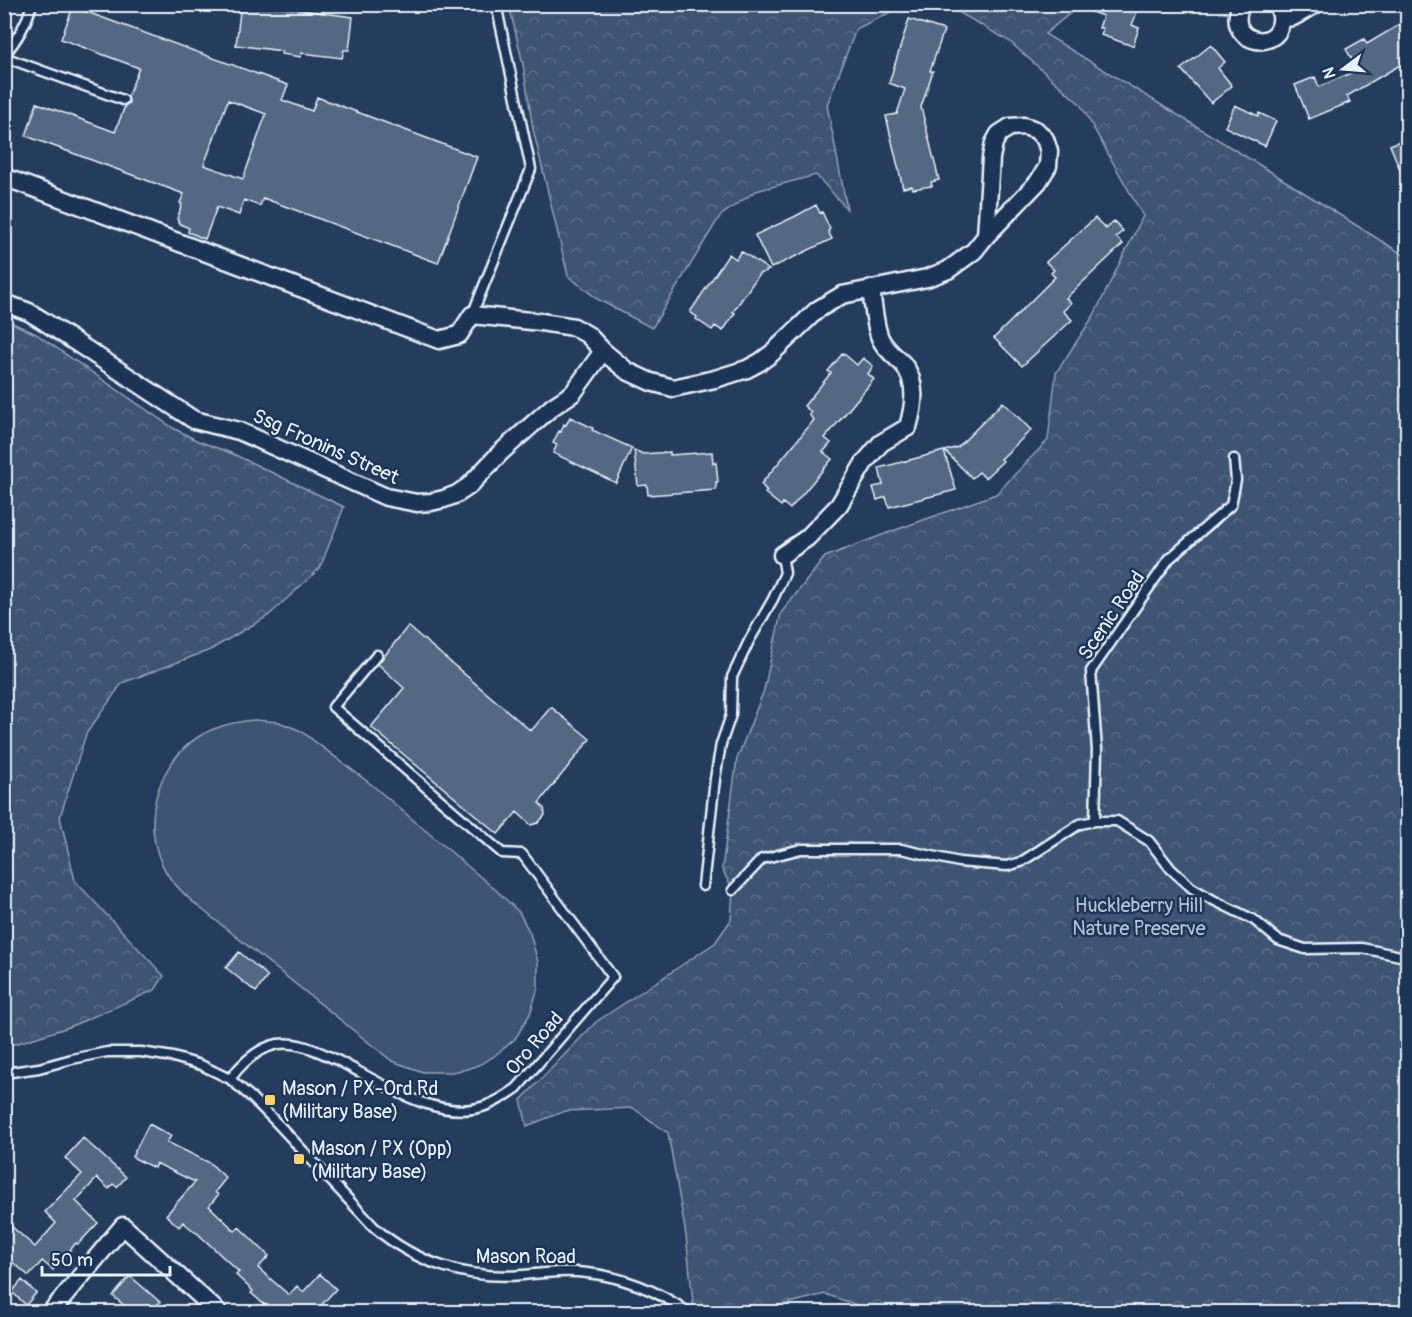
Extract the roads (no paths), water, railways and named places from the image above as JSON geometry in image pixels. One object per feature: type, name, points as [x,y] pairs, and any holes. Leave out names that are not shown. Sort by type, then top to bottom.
[{"type":"street","points":[[1242,4],[1238,12],[1239,27],[1250,39],[1257,41],[1274,36],[1280,28],[1279,12],[1293,17],[1316,4]]},
{"type":"street","points":[[4,177],[439,340],[459,335],[472,315],[574,327],[588,335],[627,371],[659,385],[673,388],[690,386],[754,366],[771,354],[817,309],[842,295],[940,274],[956,265],[974,251],[1038,182],[1048,166],[1049,151],[1045,139],[1036,130],[1024,126],[1010,127],[999,134],[994,143],[986,236]]},
{"type":"street","points":[[782,555],[807,538],[839,505],[864,463],[881,443],[908,427],[914,402],[913,384],[904,366],[879,336],[871,289]]},
{"type":"street","name":"Ssg Fronins Street","points":[[4,303],[42,320],[194,420],[239,431],[386,498],[417,503],[444,499],[458,494],[469,486],[500,453],[552,407],[573,393],[603,351]]},
{"type":"street","points":[[51,1312],[123,1226],[218,1312]]},
{"type":"lane","points":[[32,4],[24,26],[4,56],[123,100]]},
{"type":"lane","points":[[472,315],[531,169],[496,4]]},
{"type":"lane","name":"Scenic Road","points":[[1095,821],[1097,750],[1091,671],[1169,559],[1231,505],[1236,480],[1234,459]]},
{"type":"lane","points":[[703,886],[715,779],[721,744],[731,715],[732,677],[785,573],[782,555]]},
{"type":"lane","name":"Oro Road","points":[[230,1079],[250,1057],[263,1049],[277,1044],[293,1044],[320,1052],[417,1102],[456,1109],[484,1107],[517,1088],[613,977],[522,854],[502,853],[333,707],[377,655]]},
{"type":"lane","points":[[733,890],[762,859],[801,849],[901,849],[959,862],[1007,866],[1021,862],[1080,824],[1118,820],[1149,841],[1171,869],[1192,888],[1254,920],[1278,940],[1305,949],[1362,948],[1400,956],[1407,960]]},
{"type":"lane","name":"Mason Road","points":[[4,1073],[107,1053],[141,1052],[173,1057],[201,1065],[230,1079],[278,1124],[374,1227],[400,1247],[428,1262],[450,1269],[500,1276],[560,1271],[611,1277],[654,1291],[688,1312]]},
{"type":"place","name":"Mason / PX-Ord Rd (Military Base)","points":[[270,1100]]},
{"type":"place","name":"Mason / PX (Opp) (Military Base)","points":[[299,1159]]},
{"type":"park label","name":"Huckleberry Hill Nature Preserve","points":[[1139,916]]}]
